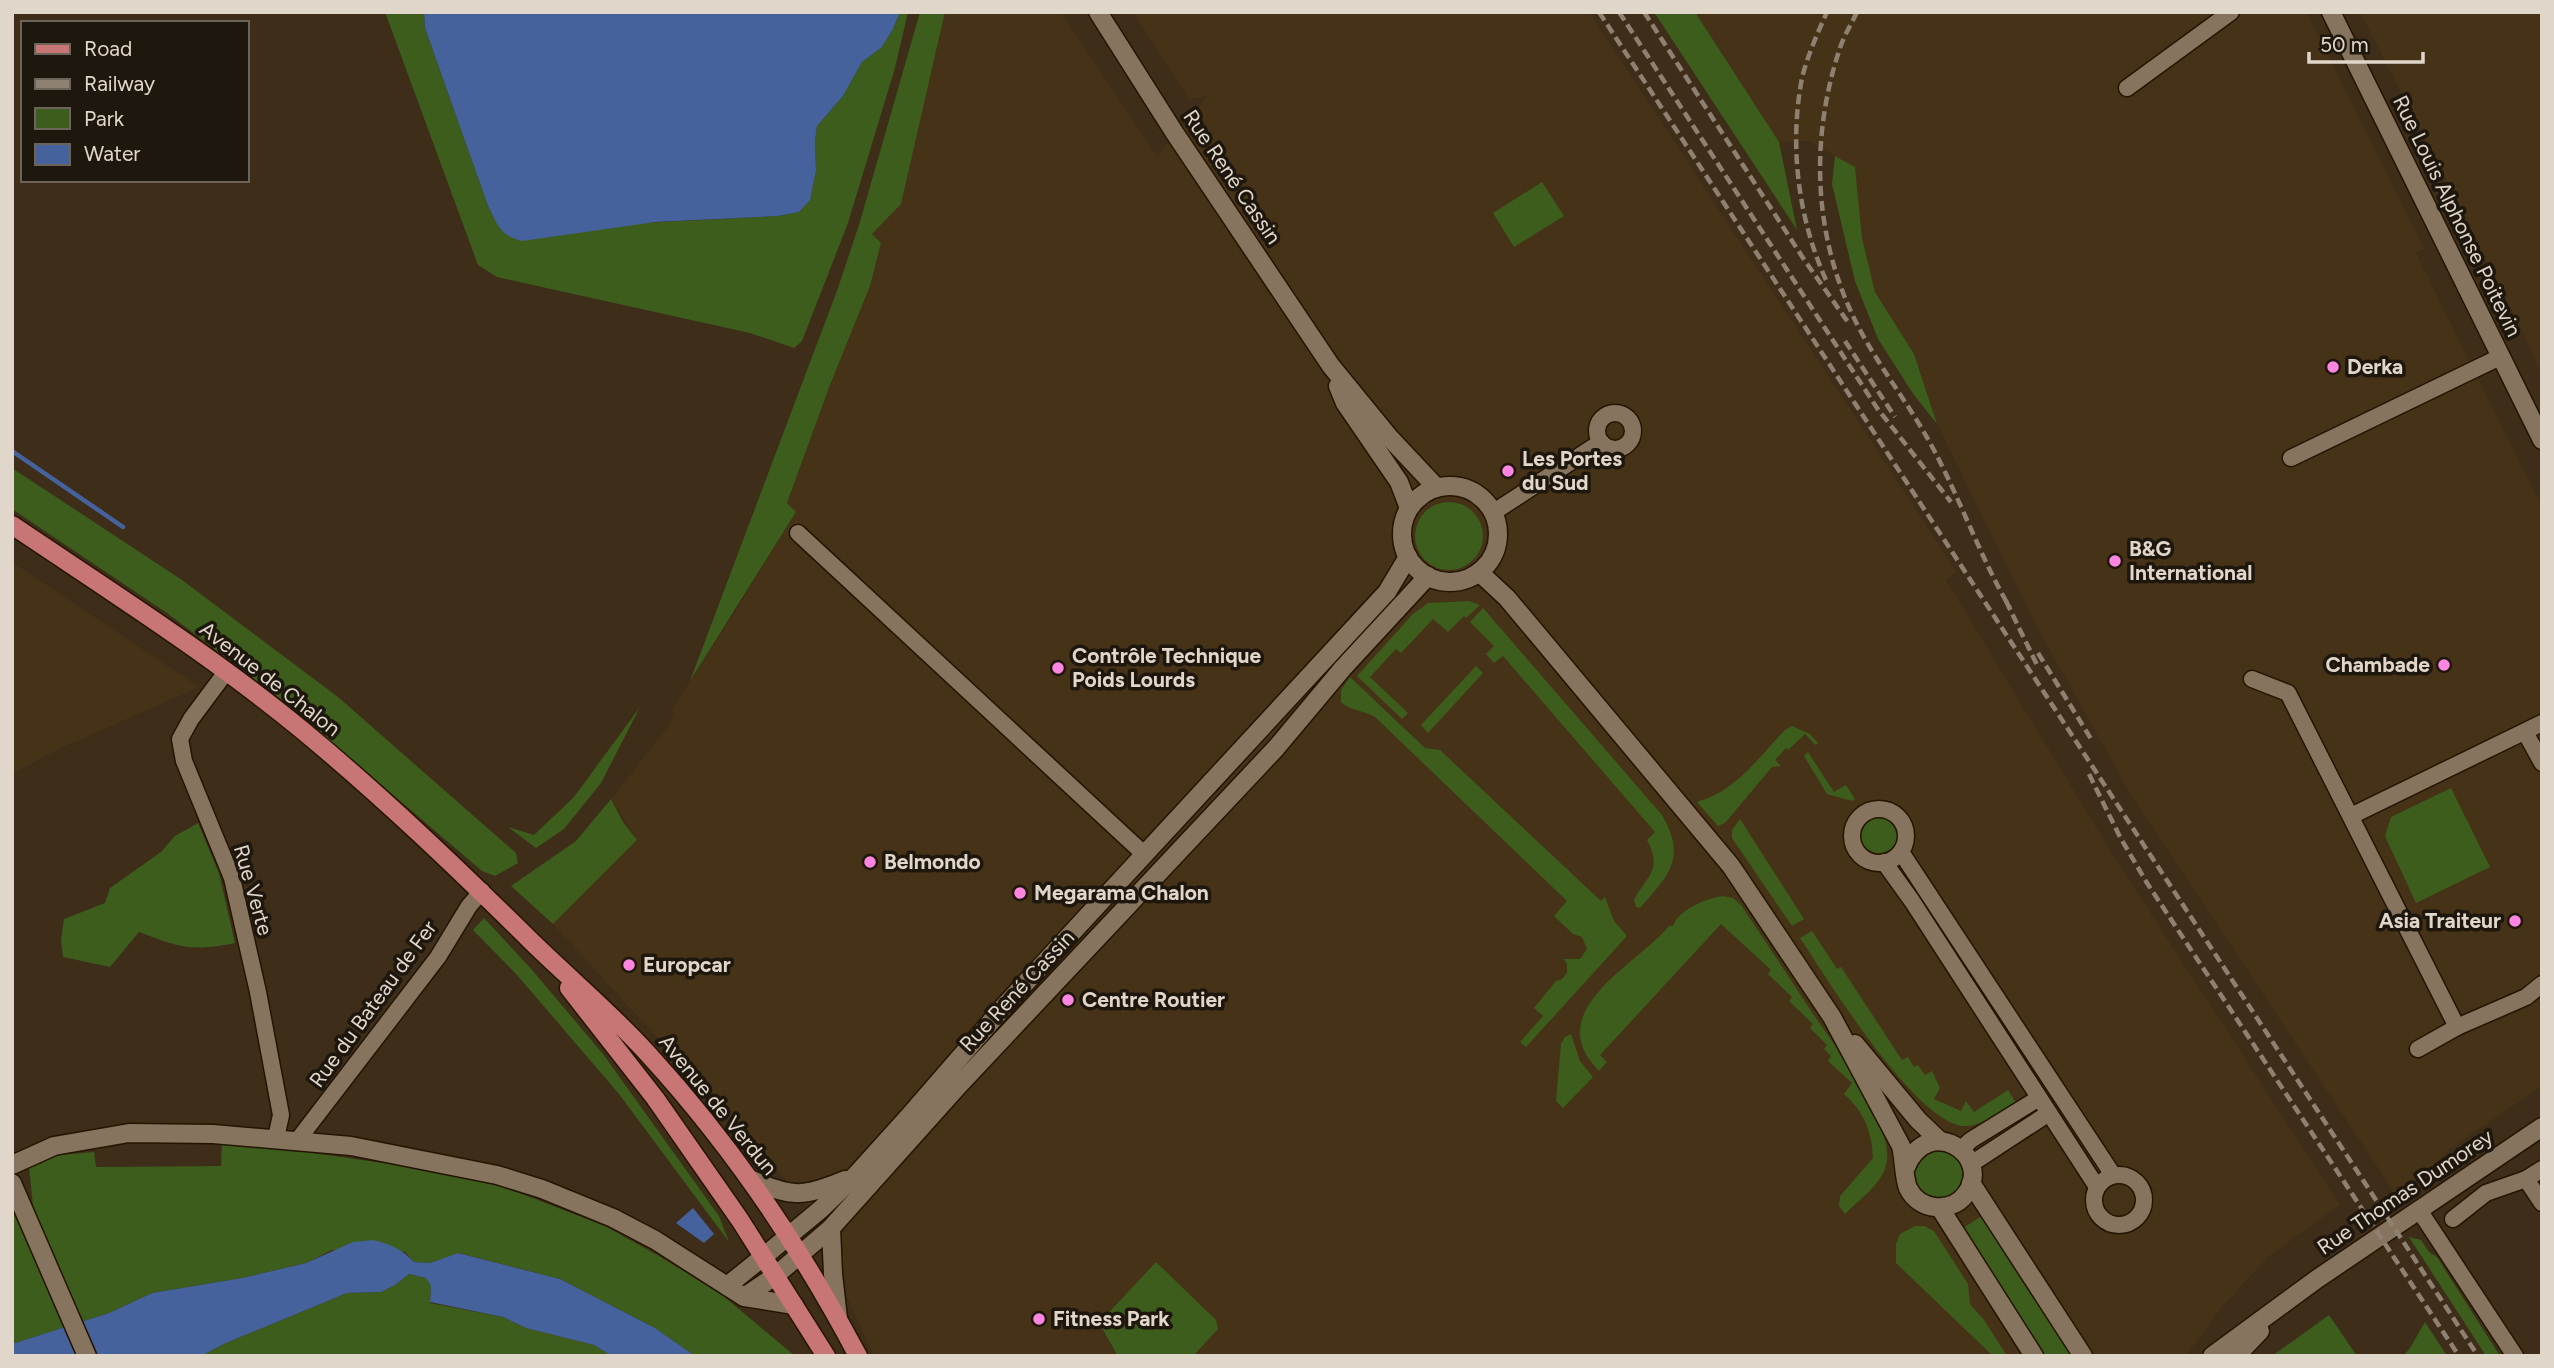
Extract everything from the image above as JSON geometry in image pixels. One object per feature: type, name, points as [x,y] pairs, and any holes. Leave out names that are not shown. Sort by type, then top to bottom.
[{"type":"main road","name":"Rue René Cassin","points":[[1098,12],[1180,142],[1331,366],[1389,438],[1436,487]]},
{"type":"main road","name":"Rue Louis Alphonse Poitevin","points":[[2331,12],[2542,440]]},
{"type":"main road","name":"Rue René Cassin","points":[[1331,366],[1345,403],[1399,482],[1409,508]]},
{"type":"main road","points":[[1451,485],[1466,488],[1479,495],[1494,512],[1498,534],[1490,561],[1479,572],[1454,582],[1428,576],[1417,568],[1408,557],[1402,532],[1409,508],[1421,495],[1436,487],[1451,485]]},
{"type":"main road","name":"Avenue de Chalon","points":[[12,525],[226,672],[302,729],[482,891]]},
{"type":"main road","name":"Rue René Cassin","points":[[727,1286],[821,1209],[855,1176],[1008,1002],[1387,592],[1408,557]]},
{"type":"main road","points":[[1479,572],[1507,598],[1712,841],[1750,893],[1832,1017],[1901,1146],[1906,1167]]},
{"type":"main road","name":"Rue René Cassin","points":[[744,1297],[775,1276],[831,1228],[959,1085],[1276,748],[1343,668],[1428,576]]},
{"type":"main road","points":[[1114,921],[1144,855]]},
{"type":"main road","name":"Avenue de Verdun","points":[[482,891],[648,1054],[716,1132],[752,1180],[788,1236],[858,1356]]},
{"type":"main road","name":"Avenue de Verdun","points":[[534,944],[655,1098],[763,1257],[826,1356]]},
{"type":"main road","points":[[959,1085],[1008,1002]]},
{"type":"main road","points":[[1832,1017],[1918,1119],[1940,1141]]},
{"type":"main road","name":"Rue Thomas Dumorey","points":[[2212,1356],[2294,1296],[2542,1127]]},
{"type":"main road","points":[[12,1165],[54,1146],[129,1133],[213,1134],[351,1146],[497,1175],[542,1189],[634,1229],[744,1297],[794,1306]]},
{"type":"main road","points":[[1971,1183],[1960,1201],[1940,1208],[1927,1206],[1912,1195],[1905,1178],[1906,1167],[1910,1156],[1918,1147],[1928,1142],[1951,1143],[1966,1157],[1971,1183],[2083,1356]]},
{"type":"main road","points":[[752,1180],[781,1193],[793,1194],[819,1191],[855,1176]]},
{"type":"main road","points":[[12,1183],[87,1356]]},
{"type":"main road","points":[[1940,1208],[2034,1356]]},
{"type":"main road","points":[[831,1228],[838,1318]]},
{"type":"main road","name":"Rue Thomas Dumorey","points":[[2236,1356],[2294,1296]]},
{"type":"street","points":[[2127,88],[2231,12]]},
{"type":"street","points":[[2291,458],[2500,357]]},
{"type":"street","points":[[1494,512],[1601,442]]},
{"type":"street","points":[[798,533],[1144,855]]},
{"type":"street","name":"Rue Verte","points":[[226,672],[191,719],[180,739],[184,761],[232,878],[258,992],[281,1115],[276,1138]]},
{"type":"street","points":[[2252,679],[2288,693],[2457,1027]]},
{"type":"street","points":[[2351,816],[2542,723]]},
{"type":"street","points":[[2525,732],[2542,763]]},
{"type":"street","points":[[1883,809],[1898,817],[1906,831],[1901,852],[1884,862],[1867,860],[1860,856],[1852,841],[1854,824],[1865,812],[1883,809]]},
{"type":"street","points":[[1901,852],[2113,1175]]},
{"type":"street","points":[[1884,862],[2096,1187]]},
{"type":"street","name":"Rue du Bateau de Fer","points":[[304,1141],[438,957],[469,906],[482,891]]},
{"type":"street","points":[[2418,1049],[2457,1027],[2526,997],[2542,984]]},
{"type":"street","points":[[1966,1157],[1972,1140],[2039,1098]]},
{"type":"street","points":[[1966,1157],[2049,1113]]},
{"type":"street","points":[[2453,1219],[2486,1193],[2526,1179],[2542,1169]]},
{"type":"street","points":[[2113,1175],[2128,1176],[2142,1190],[2143,1208],[2133,1221],[2117,1226],[2101,1219],[2094,1204],[2096,1187],[2113,1175]]},
{"type":"street","points":[[2526,1179],[2542,1203]]},
{"type":"street","points":[[2419,1210],[2515,1356]]},
{"type":"shaded area","points":[[945,12],[1061,12],[1157,156],[1208,96],[1189,99],[1133,12],[1589,12],[1957,572],[1946,580],[2113,855],[2340,1205],[2268,1257],[2223,1306],[2186,1356],[874,1356],[840,1282],[839,1244],[765,1155],[553,924],[637,840],[611,799],[669,725],[674,715],[672,709],[796,512],[787,504],[830,385],[870,286],[881,243],[872,234],[901,204]]},
{"type":"shaded area","points":[[1695,12],[2307,12],[2424,249],[2416,253],[2542,506],[2542,1086],[2450,1149],[2429,1171],[2396,1195],[2131,795],[2037,627],[1937,424],[1914,354],[1875,292],[1862,238],[1855,167],[1808,141],[1779,142]]},
{"type":"shaded area","points":[[2360,12],[2542,12],[2542,376],[2524,334]]},
{"type":"shaded area","points":[[12,562],[199,687],[59,749],[12,774]]},
{"type":"green space","points":[[385,12],[424,12],[425,28],[488,206],[501,230],[778,216],[799,212],[810,199],[816,171],[817,126],[843,96],[862,62],[882,47],[900,12],[908,12],[895,68],[848,223],[802,341],[794,348],[750,333],[497,277],[478,265]]},
{"type":"green space","points":[[920,12],[945,12],[901,204],[872,234],[881,243],[870,286],[787,503],[796,512],[690,681],[838,288],[859,225]]},
{"type":"green space","points":[[1654,12],[1695,12],[1779,142],[1797,230]]},
{"type":"green space","points":[[1835,156],[1855,167],[1862,238],[1875,292],[1914,354],[1937,424],[1914,395],[1878,339],[1855,281],[1832,184]]},
{"type":"green space","points":[[1542,182],[1564,216],[1514,247],[1493,213]]},
{"type":"green space","points":[[12,468],[182,580],[338,697],[516,853],[518,863],[495,876],[482,871],[282,700],[167,613],[12,509]]},
{"type":"green space","points":[[1449,502],[1462,504],[1473,512],[1481,523],[1481,549],[1473,560],[1462,568],[1449,570],[1436,568],[1425,560],[1417,549],[1415,536],[1417,523],[1425,512],[1436,504]]},
{"type":"green space","points":[[1469,601],[1480,605],[1448,632],[1433,619],[1401,653],[1396,649],[1370,677],[1408,713],[1402,719],[1357,676],[1413,614],[1428,603]]},
{"type":"green space","points":[[1483,608],[1662,815],[1673,843],[1674,855],[1659,886],[1640,908],[1636,907],[1634,900],[1653,866],[1652,850],[1647,840],[1655,832],[1503,656],[1494,663],[1486,654],[1494,646],[1470,622]]},
{"type":"green space","points":[[1476,666],[1483,673],[1428,733],[1421,725]]},
{"type":"green space","points":[[1350,677],[1425,748],[1440,750],[1601,901],[1605,897],[1614,921],[1627,936],[1526,1047],[1520,1042],[1543,1016],[1534,1008],[1556,981],[1567,973],[1564,959],[1580,959],[1587,949],[1582,937],[1573,934],[1554,916],[1567,901],[1375,717],[1341,702],[1341,690]]},
{"type":"green space","points":[[640,707],[601,783],[564,829],[536,848],[508,827],[534,835],[574,797]]},
{"type":"green space","points":[[1792,726],[1810,734],[1818,743],[1815,745],[1805,734],[1788,750],[1786,748],[1775,760],[1781,766],[1772,767],[1725,823],[1718,826],[1697,802],[1735,782]]},
{"type":"green space","points":[[1808,752],[1834,792],[1846,785],[1855,799],[1852,801],[1827,794],[1804,756]]},
{"type":"green space","points":[[2451,788],[2490,867],[2416,903],[2385,836],[2391,817]]},
{"type":"green space","points":[[611,799],[623,822],[637,840],[553,924],[511,886],[576,841]]},
{"type":"green space","points":[[1878,817],[1892,822],[1897,836],[1892,850],[1878,855],[1864,850],[1859,836],[1864,822]]},
{"type":"green space","points":[[1740,819],[1804,919],[1792,926],[1732,838],[1732,830]]},
{"type":"green space","points":[[198,823],[219,873],[235,943],[207,947],[185,946],[139,932],[110,967],[63,957],[61,940],[64,919],[105,903],[110,888],[161,852],[175,836]]},
{"type":"green space","points":[[1723,896],[1733,898],[1741,905],[1845,1060],[1871,1103],[1880,1124],[1886,1143],[1887,1160],[1882,1176],[1845,1214],[1839,1206],[1840,1196],[1873,1158],[1866,1123],[1844,1094],[1852,1083],[1828,1061],[1831,1056],[1824,1049],[1827,1045],[1810,1028],[1813,1024],[1789,1001],[1792,997],[1768,974],[1771,970],[1721,924],[1600,1055],[1607,1062],[1599,1071],[1583,1049],[1580,1029],[1586,1009],[1599,991],[1669,926],[1673,926],[1687,910],[1701,902]]},
{"type":"green space","points":[[484,918],[603,1054],[719,1216],[729,1242],[619,1094],[517,975],[473,930]]},
{"type":"green space","points":[[1812,931],[1837,969],[1841,967],[1902,1060],[1908,1057],[1914,1067],[1918,1065],[1925,1075],[1932,1071],[1940,1088],[1934,1099],[1961,1111],[1966,1101],[1974,1112],[2008,1090],[2016,1103],[1987,1120],[1968,1126],[1948,1121],[1925,1104],[1876,1049],[1800,938]]},
{"type":"green space","points":[[1571,1034],[1580,1061],[1593,1077],[1563,1108],[1556,1101],[1561,1044],[1565,1037]]},
{"type":"green space","points":[[222,1140],[397,1165],[494,1183],[605,1226],[659,1256],[722,1295],[795,1356],[695,1356],[655,1328],[560,1279],[459,1253],[430,1263],[414,1262],[405,1252],[332,1250],[306,1263],[242,1278],[152,1293],[109,1313],[12,1344],[12,1214],[33,1206],[29,1167],[59,1155],[94,1152],[96,1167],[221,1166]]},
{"type":"green space","points":[[1939,1149],[1956,1156],[1963,1173],[1956,1190],[1939,1197],[1922,1190],[1915,1173],[1922,1156]]},
{"type":"green space","points":[[1983,1215],[2074,1356],[2042,1356],[1959,1231]]},
{"type":"green space","points":[[1915,1226],[1924,1226],[1934,1231],[1968,1284],[1970,1304],[1984,1320],[2007,1356],[1993,1356],[1896,1263],[1896,1244],[1900,1234]]},
{"type":"green space","points":[[2409,1237],[2421,1240],[2429,1252],[2437,1257],[2500,1356],[2486,1356]]},
{"type":"green space","points":[[1156,1262],[1216,1320],[1218,1329],[1193,1356],[1118,1356],[1099,1323]]},
{"type":"green space","points":[[409,1274],[426,1278],[431,1286],[430,1303],[503,1317],[526,1328],[594,1345],[612,1356],[201,1356],[347,1293],[381,1292]]},
{"type":"green space","points":[[2329,1315],[2357,1356],[2272,1356]]},
{"type":"green space","points":[[2425,1322],[2447,1356],[2403,1356],[2410,1348]]},
{"type":"water","points":[[424,12],[900,12],[882,47],[862,62],[843,96],[817,126],[816,171],[810,200],[799,212],[778,216],[655,222],[522,241],[504,233],[488,206],[425,28]]},
{"type":"water","points":[[693,1208],[714,1234],[704,1243],[676,1223]]},
{"type":"water","points":[[373,1240],[395,1248],[414,1262],[430,1263],[458,1253],[560,1279],[655,1328],[695,1356],[612,1356],[594,1345],[526,1328],[503,1317],[430,1302],[431,1286],[426,1278],[409,1274],[381,1292],[347,1293],[201,1356],[12,1356],[12,1344],[109,1313],[152,1293],[242,1278],[306,1263],[353,1242]]},
{"type":"waterway","points":[[12,451],[123,527]]},
{"type":"railway","points":[[1599,12],[2478,1356]]},
{"type":"railway","points":[[1619,12],[1877,408],[1951,502]]},
{"type":"railway","points":[[1644,12],[1805,261],[1850,325]]},
{"type":"railway","points":[[1826,280],[1816,256],[1803,207],[1796,155],[1796,129],[1802,78],[1827,12]]},
{"type":"railway","points":[[1857,12],[1839,51],[1823,121],[1821,192],[1833,261],[1859,328],[1929,441],[2010,608]]},
{"type":"railway","points":[[1845,341],[1895,417]]},
{"type":"railway","points":[[2006,601],[2038,667]]},
{"type":"railway","points":[[2038,653],[2093,742]]},
{"type":"railway","points":[[2089,774],[2120,837],[2147,883],[2459,1356]]},
{"type":"place","name":"Derka","points":[[2333,367]]},
{"type":"place","name":"Les Portes du Sud","points":[[1508,471]]},
{"type":"place","name":"B&G International","points":[[2115,561]]},
{"type":"place","name":"Chambade","points":[[2444,665]]},
{"type":"place","name":"Contrôle Technique Poids Lourds","points":[[1058,668]]},
{"type":"place","name":"Belmondo","points":[[870,862]]},
{"type":"place","name":"Megarama Chalon","points":[[1020,893]]},
{"type":"place","name":"Asia Traiteur","points":[[2515,921]]},
{"type":"place","name":"Europcar","points":[[629,965]]},
{"type":"place","name":"Centre Routier","points":[[1068,1000]]},
{"type":"place","name":"Fitness Park","points":[[1039,1319]]}]
